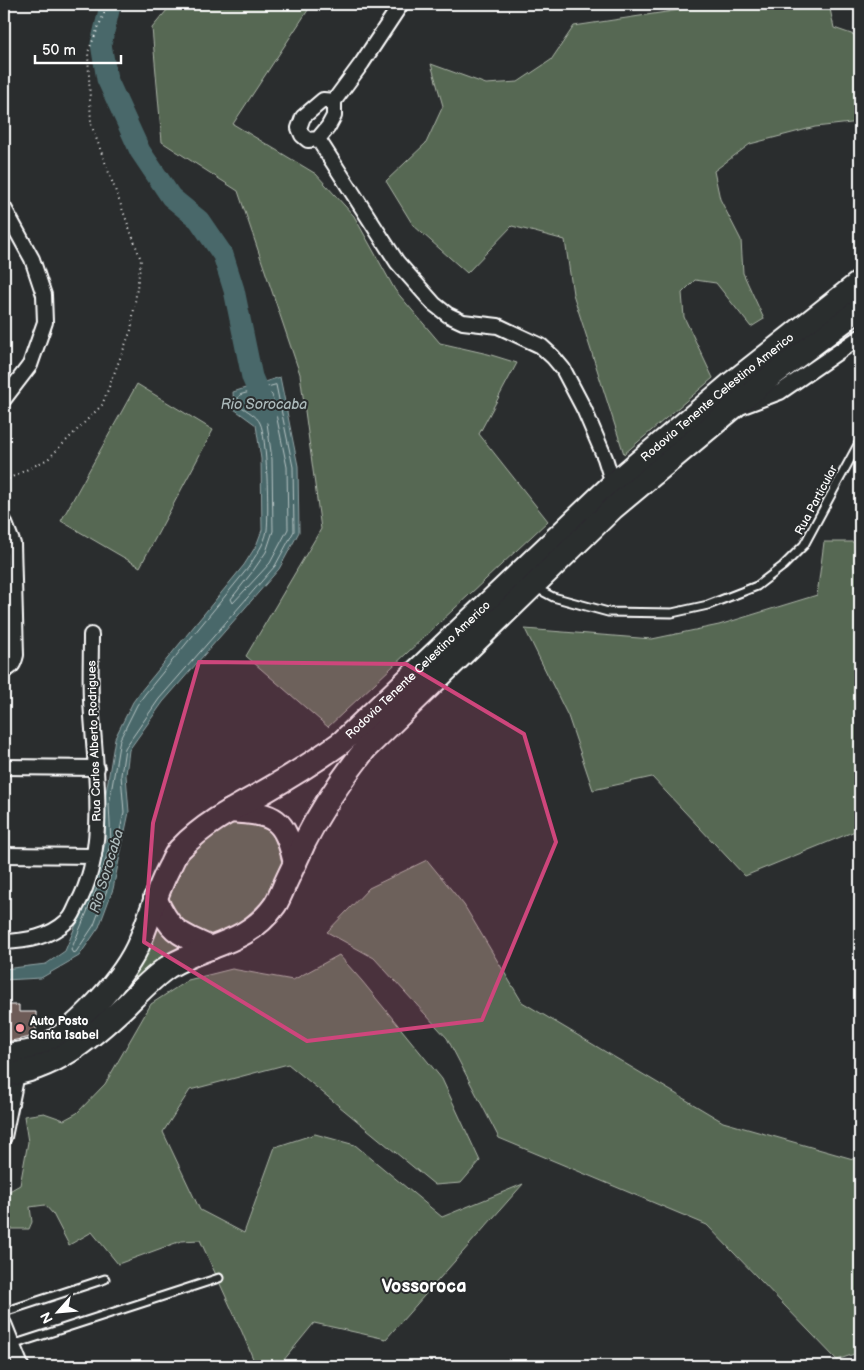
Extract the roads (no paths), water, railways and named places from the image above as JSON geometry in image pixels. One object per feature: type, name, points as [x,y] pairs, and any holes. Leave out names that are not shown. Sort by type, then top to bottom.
[{"type":"highway","name":"Rodovia Tenente Celestino Americo","points":[[4,1055],[40,1049],[55,1041],[78,1022],[106,992],[125,968],[140,943],[155,898],[178,850],[195,833],[315,762],[342,742],[613,484],[732,383],[860,282]]},
{"type":"highway","name":"Rodovia Tenente Celestino Americo","points":[[10,1075],[39,1068],[75,1049],[166,968],[233,940],[250,930],[264,918],[276,904],[328,799],[366,748],[613,508],[728,411],[860,309]]},
{"type":"highway","points":[[230,811],[258,813],[273,818],[282,826],[289,838],[295,863]]},
{"type":"highway","points":[[155,898],[174,930],[211,948]]},
{"type":"street","points":[[334,101],[323,100],[303,117],[299,128],[302,135],[308,140],[318,139],[328,127],[334,116],[334,101],[401,4]]},
{"type":"street","points":[[318,139],[397,262],[434,304],[448,315],[463,322],[498,326],[541,346],[554,357],[563,369],[584,409],[605,458],[613,484]]},
{"type":"street","points":[[4,208],[32,259],[44,295],[44,322],[30,365],[4,399]]},
{"type":"street","points":[[728,411],[780,392],[860,337]]},
{"type":"street","points":[[4,521],[14,544],[16,655],[14,663],[9,669],[4,670]]},
{"type":"street","name":"Rua Carlos Alberto Rodrigues","points":[[4,942],[22,941],[51,933],[69,920],[83,896],[94,856],[98,805],[91,699],[91,635]]},
{"type":"street","points":[[4,767],[97,768]]},
{"type":"street","points":[[4,856],[94,856]]},
{"type":"street","points":[[4,1137],[10,1075]]},
{"type":"street","points":[[4,1324],[20,1366]]},
{"type":"lane","name":"Rua Particular","points":[[531,586],[553,597],[608,612],[672,613],[708,605],[757,586],[783,566],[804,545],[860,441]]},
{"type":"lane","points":[[12,1345],[219,1278]]},
{"type":"lane","points":[[4,1312],[105,1279]]},
{"type":"water","name":"Rio Sorocaba","points":[[280,377],[298,466],[299,532],[279,569],[163,702],[129,750],[126,775],[129,812],[113,889],[99,927],[79,956],[41,978],[4,980],[4,969],[46,964],[65,951],[92,886],[106,841],[104,805],[115,738],[133,702],[141,691],[244,565],[256,546],[262,530],[261,459],[256,425],[234,409],[233,392]]},
{"type":"waterway","name":"Rio Sorocaba","points":[[112,4],[101,44],[107,79],[140,151],[171,197],[199,220],[223,255],[234,290],[252,377],[267,412]]},
{"type":"place","name":"Auto Posto Santa Isabel","points":[[20,1028]]},
{"type":"district","name":"Vossoroca","points":[[424,1286]]}]
